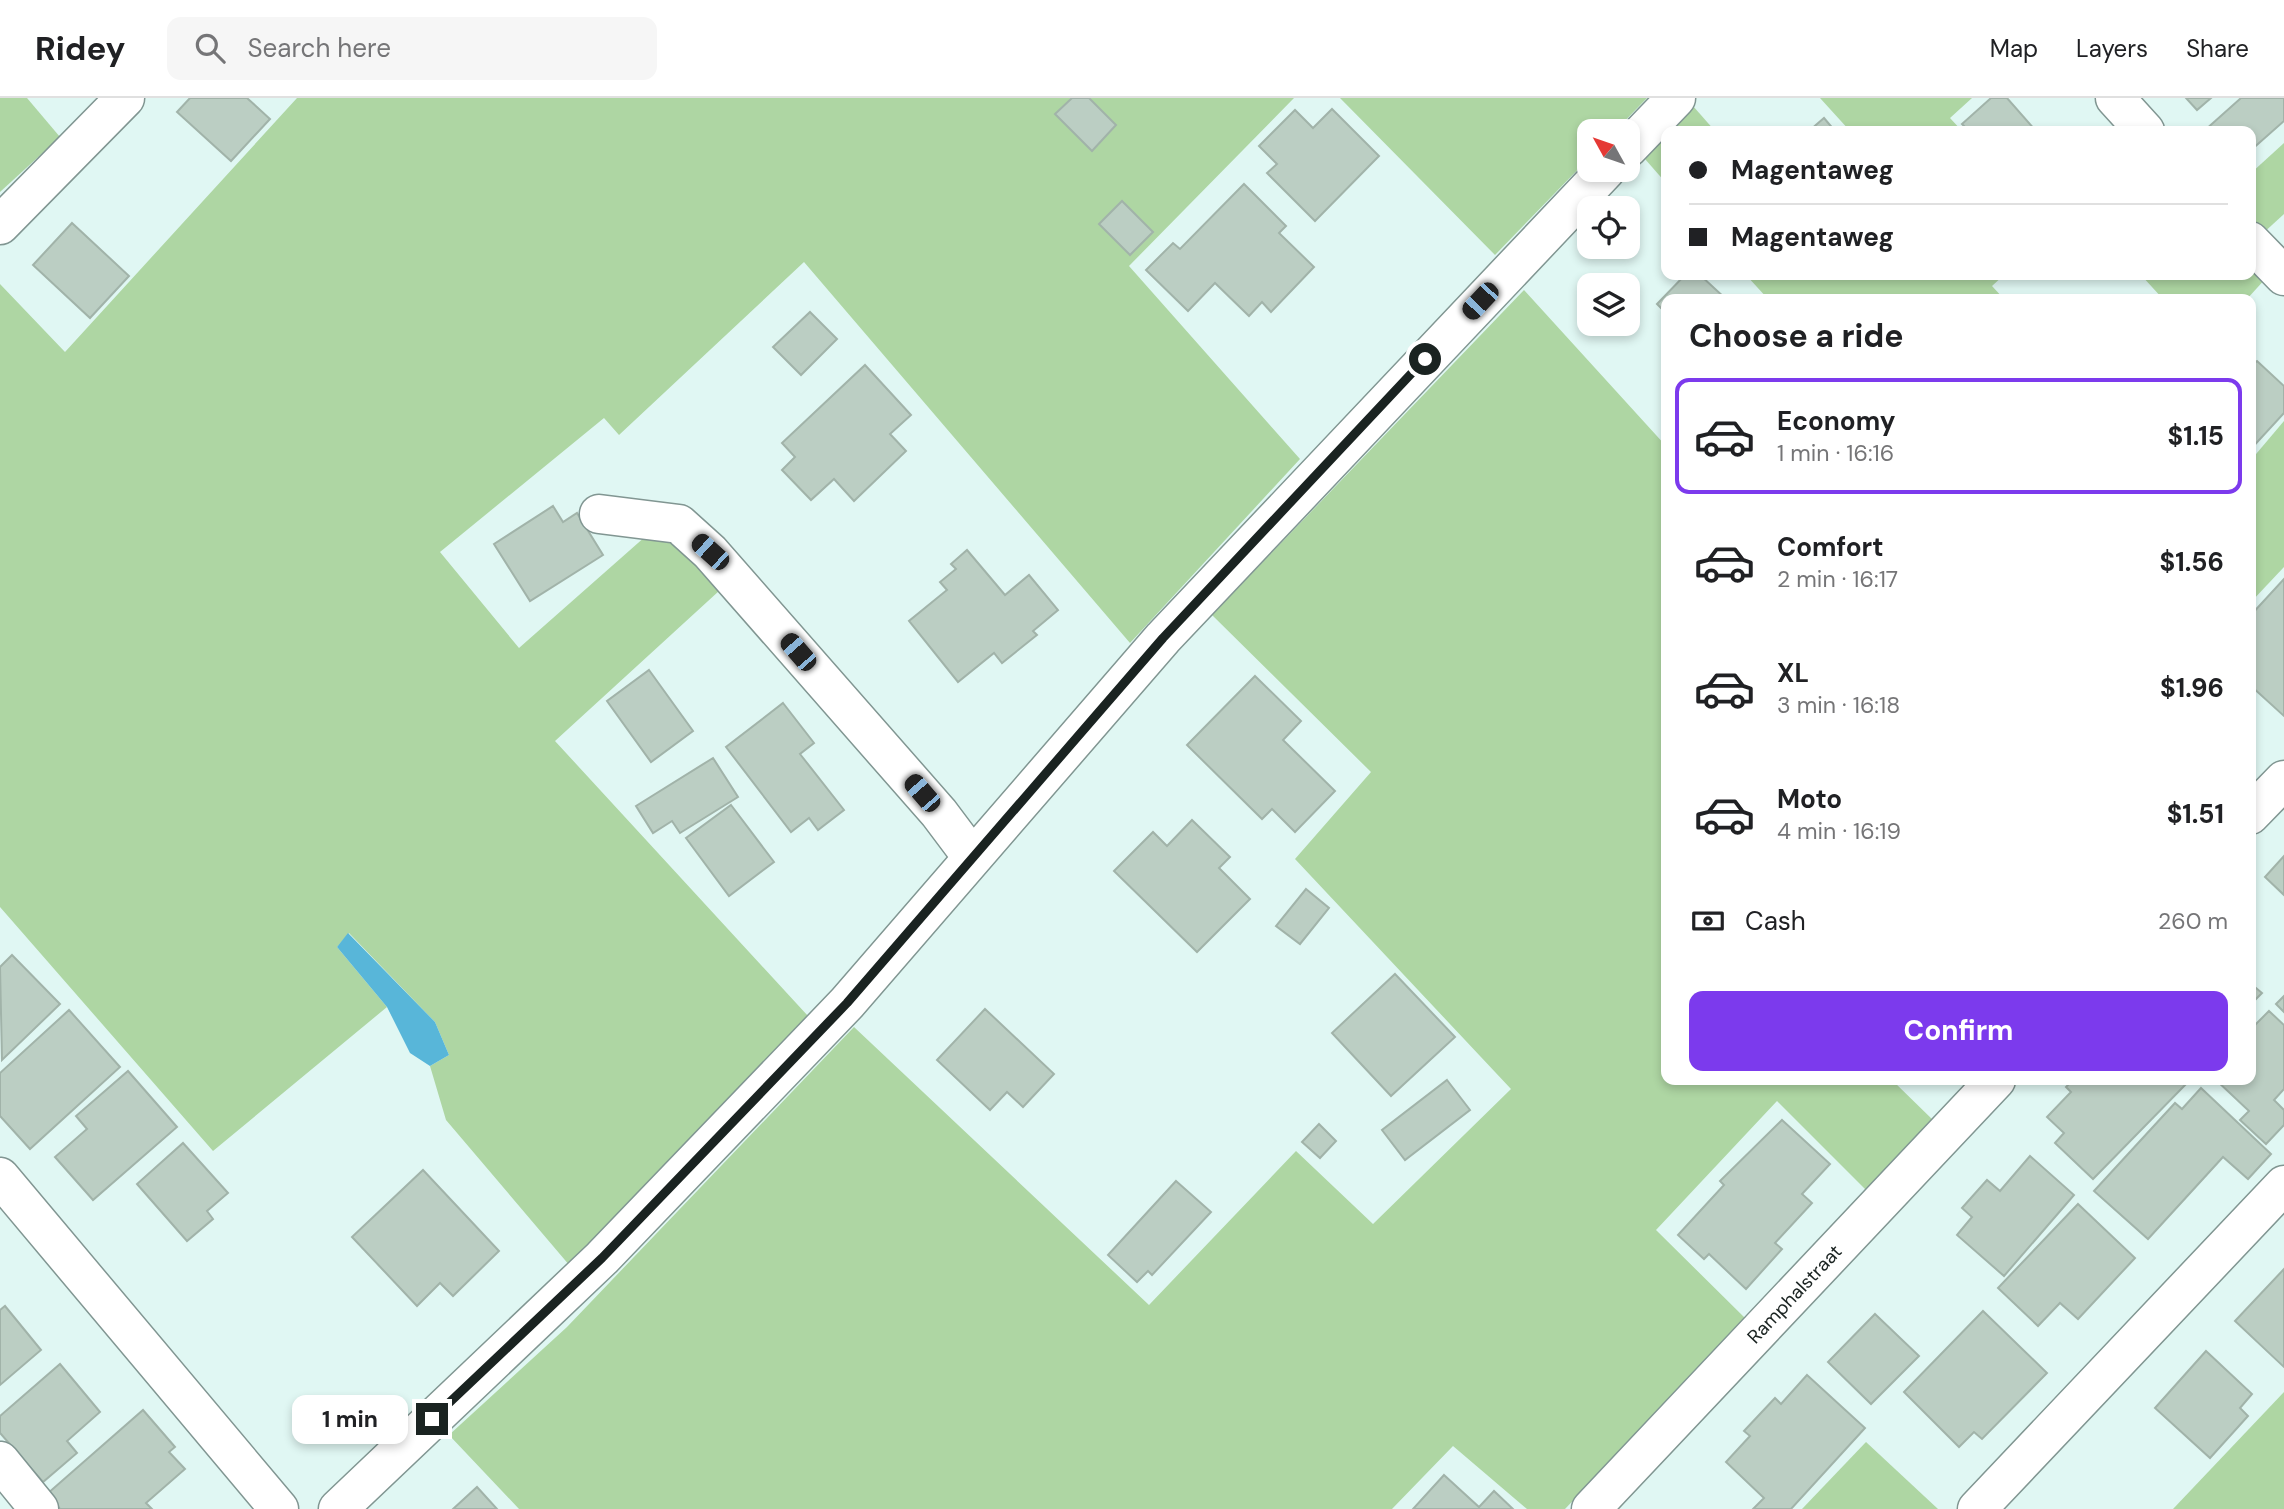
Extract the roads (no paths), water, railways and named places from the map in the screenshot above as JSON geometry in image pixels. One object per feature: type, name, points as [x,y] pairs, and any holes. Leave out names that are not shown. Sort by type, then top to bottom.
[{"type":"street","points":[[0,225],[125,98]]},
{"type":"street","points":[[1640,136],[1676,98]]},
{"type":"street","points":[[2115,98],[2140,126]]},
{"type":"street","points":[[338,1509],[602,1258],[847,1003],[1172,629],[1595,182]]},
{"type":"street","points":[[2256,247],[2284,276]]},
{"type":"street","points":[[599,514],[680,524],[710,552],[939,813],[972,857]]},
{"type":"street","points":[[2256,809],[2284,779]]},
{"type":"street","name":"Ramphalstraat","points":[[1591,1509],[1991,1085]]},
{"type":"street","points":[[0,1177],[279,1509]]},
{"type":"street","points":[[1977,1509],[2284,1185]]},
{"type":"street","points":[[0,1461],[39,1509]]},
{"type":"water","points":[[348,933],[435,1022],[449,1055],[430,1066],[410,1053],[387,1007],[337,947]]}]
